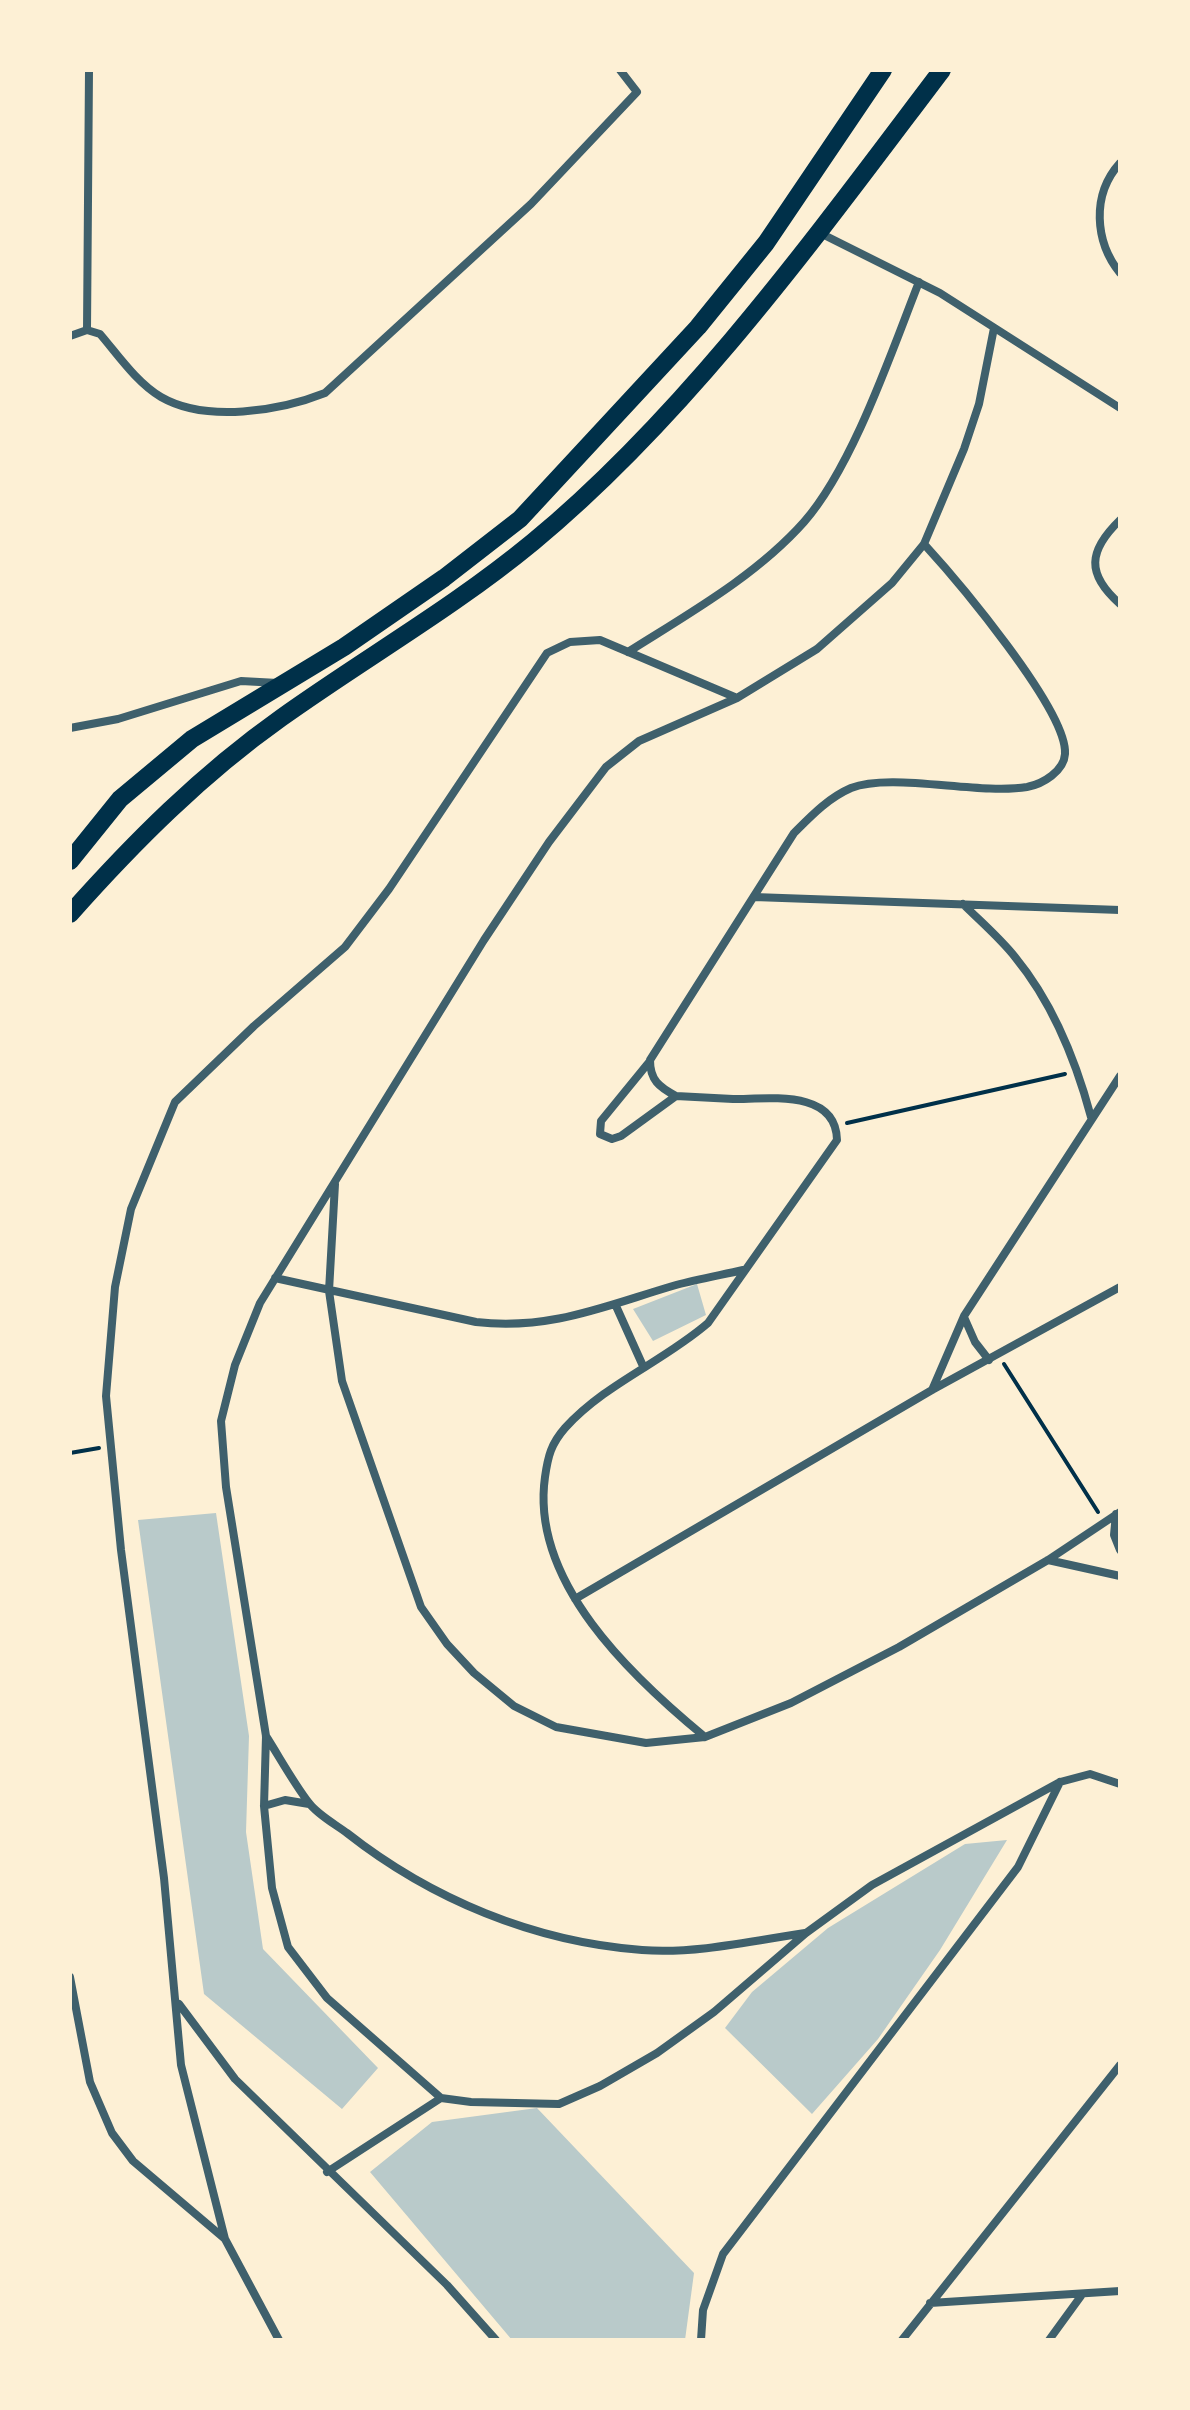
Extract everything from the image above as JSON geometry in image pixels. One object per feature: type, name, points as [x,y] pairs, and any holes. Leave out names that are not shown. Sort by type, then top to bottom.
[{"type":"main road","points":[[70,861],[120,799],[180,749],[431,587],[520,519],[698,327],[758,253],[883,70]]},
{"type":"main road","points":[[70,914],[140,837],[206,778],[280,719],[459,602],[535,541],[606,476],[700,373],[819,232],[942,70]]},
{"type":"street","points":[[87,330],[89,70]]},
{"type":"street","points":[[70,336],[87,330],[100,334],[161,396],[188,407],[225,410],[295,405],[325,393],[531,204],[637,92],[620,70]]},
{"type":"street","points":[[1120,163],[1104,195],[1098,222],[1106,256],[1120,273]]},
{"type":"street","points":[[819,232],[919,282],[1120,408]]},
{"type":"street","points":[[628,652],[736,580],[803,522],[827,490],[846,452],[919,282]]},
{"type":"street","points":[[994,328],[979,404],[964,449],[924,544],[892,583],[817,649],[737,698],[639,741],[606,767],[549,842],[484,940],[260,1303],[235,1365],[221,1421],[226,1487],[266,1736],[264,1806],[272,1888],[288,1947],[327,1998],[441,2098],[471,2102],[559,2104],[600,2086],[657,2053],[714,2012],[806,1933],[872,1885],[1060,1782],[1090,1774],[1120,1784]]},
{"type":"street","points":[[1120,520],[1107,532],[1096,553],[1094,569],[1103,589],[1120,604]]},
{"type":"street","points":[[676,1096],[621,1136],[612,1139],[600,1134],[601,1121],[650,1060],[794,833],[820,806],[852,787],[877,783],[1028,787],[1053,777],[1065,756],[1062,731],[1012,654],[924,544]]},
{"type":"street","points":[[279,2340],[225,2239],[181,2065],[177,2002],[106,1396],[115,1287],[131,1209],[175,1102],[254,1026],[345,947],[406,865],[547,653],[570,642],[600,640],[737,698]]},
{"type":"street","points":[[70,728],[118,719],[241,681],[283,683]]},
{"type":"street","points":[[754,897],[1120,910]]},
{"type":"street","points":[[963,904],[1015,956],[1042,994],[1077,1071],[1091,1117]]},
{"type":"street","points":[[650,1060],[655,1081],[676,1096],[789,1098],[828,1112],[837,1125],[837,1140],[708,1323],[686,1342],[643,1366],[602,1395],[566,1427],[549,1449],[543,1512],[550,1542],[575,1599],[642,1681],[705,1737]]},
{"type":"street","points":[[932,1390],[964,1316],[1120,1076]]},
{"type":"street","points":[[335,1184],[329,1291],[342,1381],[421,1607],[447,1644],[514,1706],[556,1727],[646,1743],[705,1737],[791,1703],[899,1647],[1048,1560],[1118,1513]]},
{"type":"street","points":[[275,1278],[508,1326],[554,1320],[616,1306],[676,1285],[744,1269]]},
{"type":"street","points":[[575,1599],[932,1390],[1120,1287]]},
{"type":"street","points":[[616,1306],[643,1366]]},
{"type":"street","points":[[964,1316],[969,1333],[989,1360]]},
{"type":"street","points":[[1118,1513],[1114,1535],[1120,1550]]},
{"type":"street","points":[[1048,1560],[1120,1576]]},
{"type":"street","points":[[266,1736],[310,1805],[365,1847],[420,1883],[497,1920],[573,1940],[643,1950],[701,1948],[806,1933]]},
{"type":"street","points":[[701,2340],[703,2310],[723,2254],[1018,1867],[1060,1782]]},
{"type":"street","points":[[264,1806],[285,1800],[310,1805]]},
{"type":"street","points":[[70,1977],[90,2082],[112,2133],[133,2161],[225,2239]]},
{"type":"street","points":[[177,2002],[235,2079],[327,2172],[447,2285],[496,2340]]},
{"type":"street","points":[[902,2340],[1120,2065]]},
{"type":"street","points":[[327,2172],[441,2098]]},
{"type":"street","points":[[930,2303],[1081,2296],[1120,2291]]},
{"type":"street","points":[[1049,2340],[1081,2296]]},
{"type":"path","points":[[837,1125],[1077,1071]]},
{"type":"path","points":[[999,1355],[1104,1522]]},
{"type":"path","points":[[70,1453],[111,1446]]},
{"type":"shaded area","points":[[697,1284],[706,1315],[653,1341],[633,1309]]},
{"type":"shaded area","points":[[216,1513],[249,1736],[246,1832],[263,1949],[378,2068],[342,2109],[204,1994],[138,1520]]},
{"type":"shaded area","points":[[1007,1840],[940,1950],[878,2039],[812,2114],[725,2028],[752,1992],[828,1928],[965,1844]]},
{"type":"shaded area","points":[[537,2108],[694,2273],[685,2340],[512,2340],[370,2172],[432,2122]]}]
